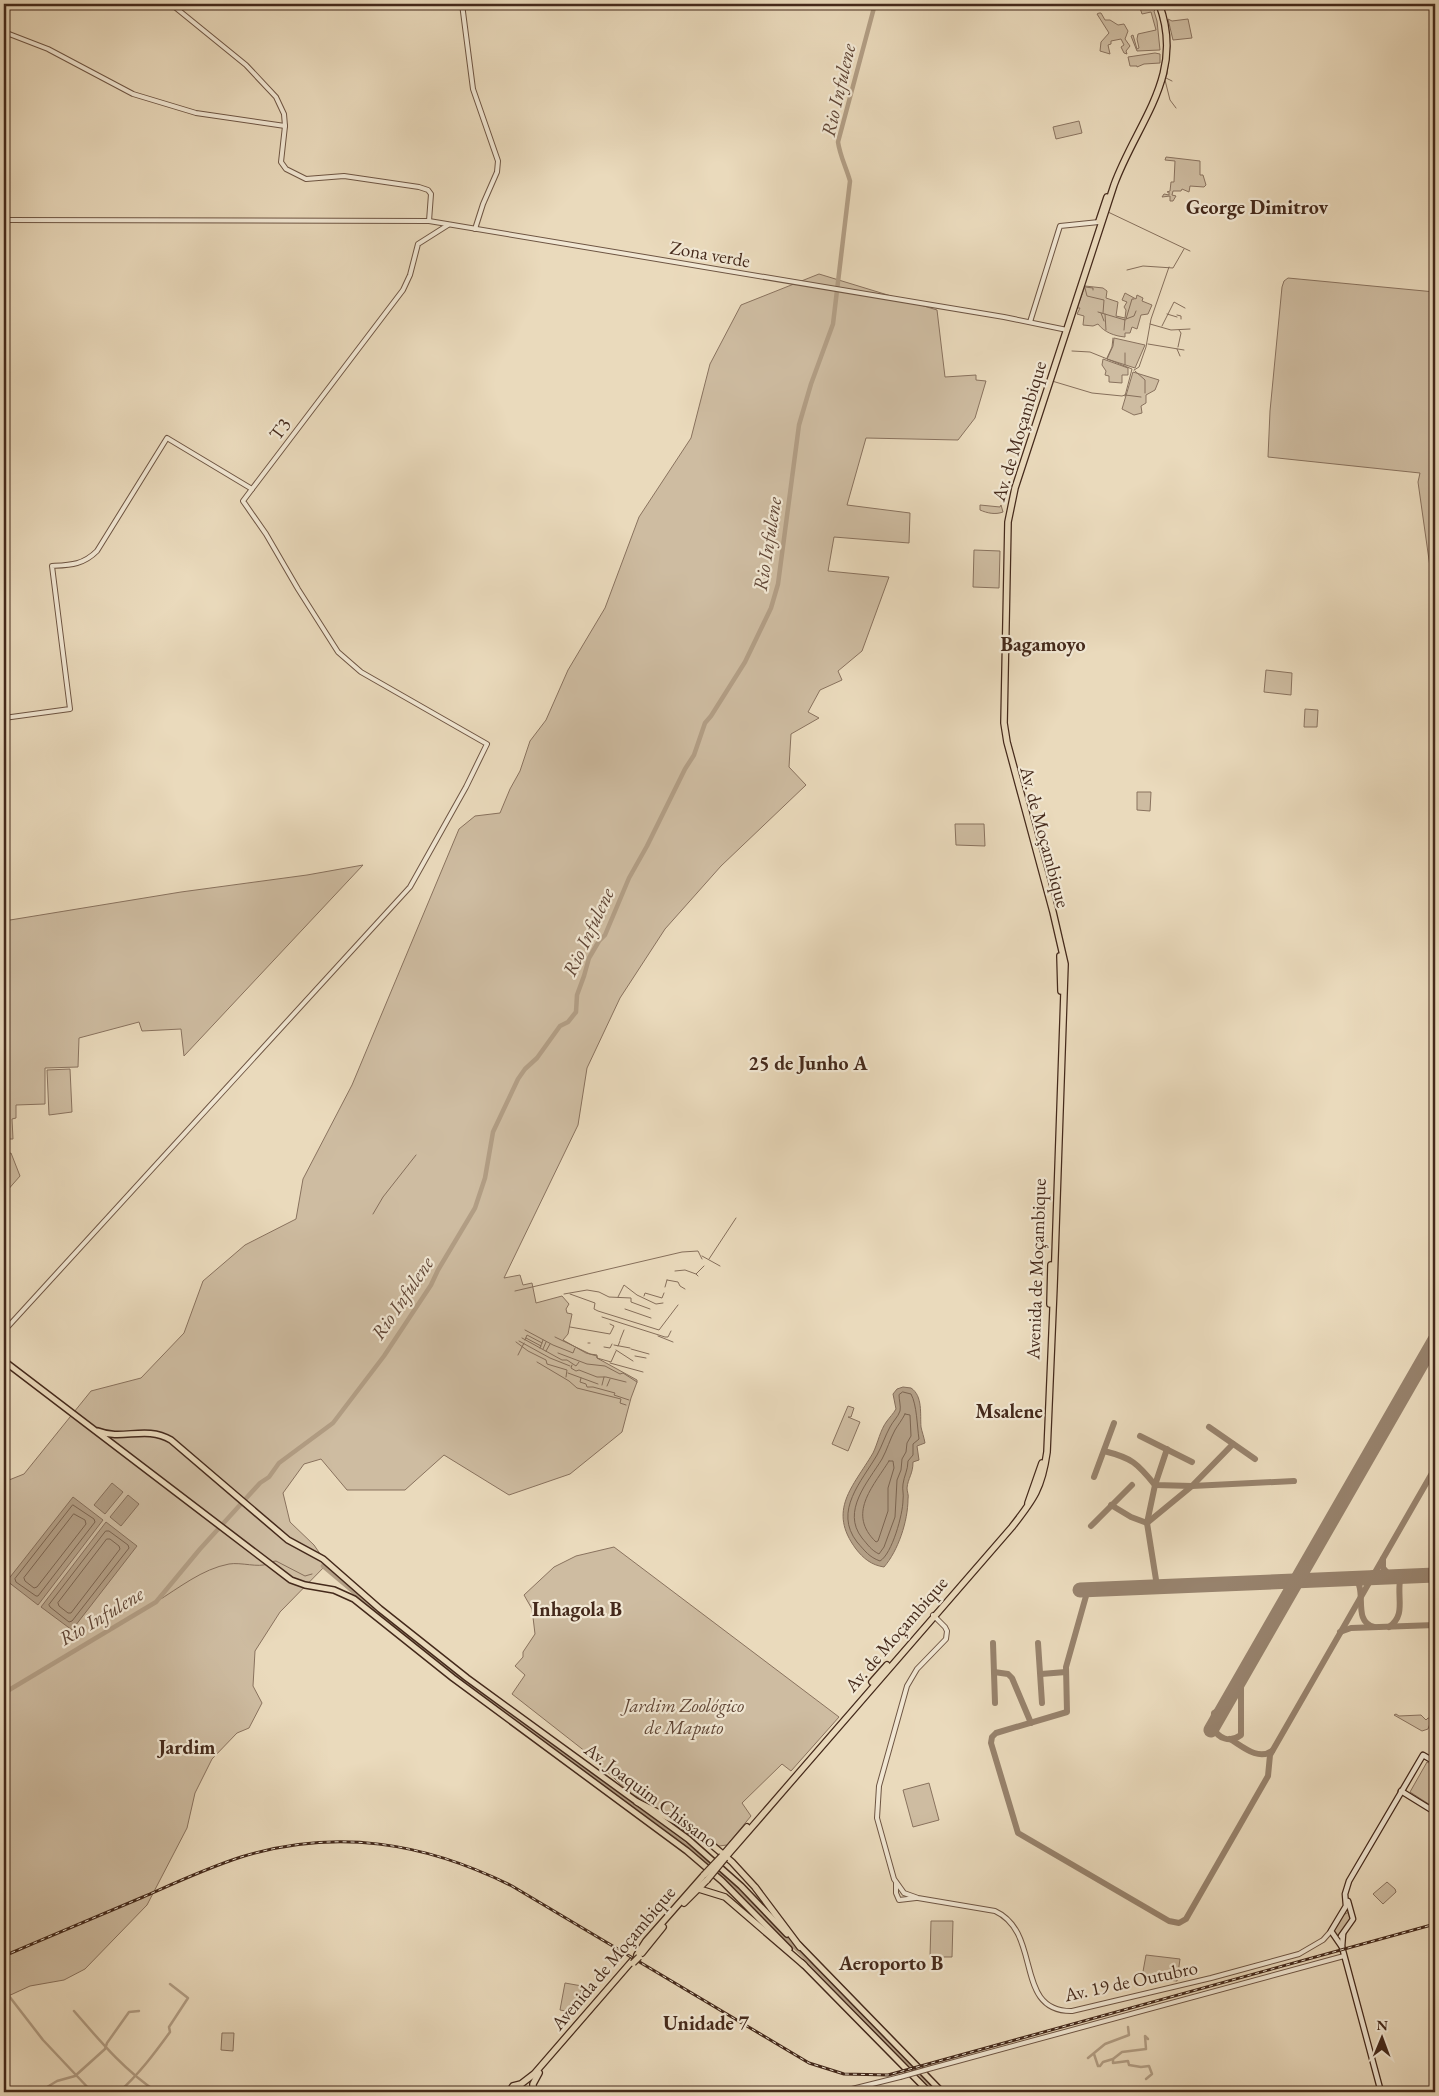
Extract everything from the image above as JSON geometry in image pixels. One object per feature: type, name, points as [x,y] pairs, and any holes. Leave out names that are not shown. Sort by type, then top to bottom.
[{"type":"highway","name":"Av. de Moçambique","points":[[1057,1159],[1061,962],[1004,744],[1001,717],[1006,516],[1016,474],[1100,222],[1121,168],[1157,94],[1165,71],[1168,39],[1157,4]]},
{"type":"highway","name":"Av. de Moçambique","points":[[1002,683],[1007,742],[1063,949],[1065,980],[1057,1159]]},
{"type":"highway","name":"Avenida de Moçambique","points":[[1048,1382],[1057,1159]]},
{"type":"highway","name":"Av. de Moçambique","points":[[699,1889],[705,1878],[1012,1527],[1038,1491],[1043,1477],[1047,1452],[1048,1382]]},
{"type":"highway","name":"Av. de Moçambique","points":[[725,1856],[732,1844],[880,1674],[934,1616]]},
{"type":"highway","points":[[637,1802],[675,1821],[712,1845],[732,1862],[755,1887],[800,1947]]},
{"type":"highway","points":[[712,1845],[722,1847],[732,1844]]},
{"type":"highway","name":"Avenida de Moçambique","points":[[638,1956],[690,1892],[705,1878]]},
{"type":"highway","points":[[689,1884],[690,1892]]},
{"type":"highway","name":"Avenida de Moçambique","points":[[521,2084],[545,2061],[672,1915],[699,1889]]},
{"type":"highway","points":[[699,1889],[725,1898],[804,1965]]},
{"type":"highway","name":"Avenida de Moçambique","points":[[532,2091],[535,2078],[622,1977],[632,1962]]},
{"type":"highway","points":[[509,2092],[513,2086],[521,2084],[528,2085],[532,2091]]},
{"type":"main road","points":[[4,1361],[115,1446]]},
{"type":"main road","points":[[93,1428],[103,1433],[119,1435]]},
{"type":"main road","name":"Av. Joaquim Chissano","points":[[119,1435],[143,1432],[165,1437],[288,1540],[315,1554],[386,1614],[467,1678],[688,1839],[741,1886],[942,2092]]},
{"type":"main road","points":[[115,1446],[115,1440],[119,1435]]},
{"type":"main road","name":"Av. Joaquim Chissano","points":[[115,1446],[290,1580],[342,1593],[372,1613],[467,1689],[688,1851],[722,1881],[928,2092]]},
{"type":"main road","points":[[372,1613],[378,1607]]},
{"type":"main road","points":[[1342,1947],[1331,1932],[1345,1910],[1346,1890],[1349,1881],[1423,1755],[1435,1762]]},
{"type":"main road","points":[[1401,1791],[1435,1812]]},
{"type":"main road","points":[[1346,1890],[1353,1919],[1343,1934],[1342,1947],[1381,2092]]},
{"type":"main road","points":[[1345,1910],[1351,1912]]},
{"type":"main road","points":[[1335,1937],[1343,1934]]},
{"type":"street","points":[[171,4],[246,65],[271,90],[281,107],[285,126],[281,162],[292,173],[306,179],[344,176],[428,190],[431,194],[429,220]]},
{"type":"street","points":[[4,220],[429,220],[475,229],[483,204],[498,172],[498,162],[473,89],[462,4]]},
{"type":"street","points":[[4,32],[48,49],[133,94],[196,113],[285,126]]},
{"type":"street","points":[[1027,322],[1060,226],[1100,222]]},
{"type":"street","name":"T3","points":[[252,489],[402,290],[410,275],[418,244],[448,225]]},
{"type":"street","name":"Zona verde","points":[[475,229],[1065,329]]},
{"type":"street","points":[[4,718],[70,709],[52,566],[77,564],[89,560],[97,552],[167,438],[252,489],[243,501],[266,534],[338,652],[361,672],[487,744],[466,787],[410,887],[4,1331]]},
{"type":"street","points":[[918,1898],[899,1900],[896,1892],[896,1883],[877,1818],[877,1798],[907,1686],[917,1669],[946,1638],[945,1627],[934,1616]]},
{"type":"street","name":"Av. 19 de Outubro","points":[[896,1883],[904,1893],[918,1898],[979,1907],[1005,1916],[1019,1934],[1038,1995],[1047,2005],[1064,2011],[1072,2011],[1237,1972],[1305,1952],[1331,1932]]},
{"type":"street","points":[[1323,1940],[1335,1937]]},
{"type":"street","points":[[840,2092],[1344,1957]]},
{"type":"green space","points":[[1133,4],[1153,4],[1160,50],[1137,51],[1131,36],[1133,35],[1137,49],[1139,48],[1138,34],[1156,30],[1151,12],[1142,14],[1140,8],[1135,9]]},
{"type":"green space","points":[[1101,13],[1105,20],[1110,20],[1118,25],[1124,24],[1128,31],[1125,39],[1130,46],[1126,51],[1127,54],[1124,53],[1121,47],[1124,45],[1121,39],[1111,41],[1111,44],[1108,45],[1110,54],[1100,51],[1101,42],[1109,33],[1097,14]]},
{"type":"green space","points":[[1168,19],[1172,21],[1188,19],[1192,38],[1173,40]]},
{"type":"green space","points":[[1160,54],[1160,63],[1144,64],[1137,67],[1130,66],[1128,57]]},
{"type":"green space","points":[[1079,121],[1082,133],[1056,139],[1053,127]]},
{"type":"green space","points":[[1166,157],[1200,161],[1200,175],[1203,175],[1206,185],[1204,187],[1190,186],[1189,192],[1182,189],[1181,191],[1173,191],[1172,195],[1176,196],[1173,201],[1170,201],[1170,196],[1162,197],[1164,194],[1169,195],[1169,192],[1167,192],[1170,191],[1171,182],[1174,182],[1175,161],[1165,160]]},
{"type":"green space","points":[[819,274],[937,310],[945,377],[976,375],[976,380],[986,381],[975,418],[958,440],[866,438],[847,505],[910,513],[909,543],[834,537],[828,571],[889,577],[862,651],[838,671],[842,680],[820,690],[808,712],[819,718],[791,734],[789,767],[806,785],[721,866],[665,929],[620,998],[587,1068],[578,1125],[504,1278],[520,1275],[523,1285],[532,1283],[536,1303],[562,1296],[569,1304],[566,1309],[567,1313],[572,1314],[568,1334],[563,1340],[586,1353],[597,1356],[597,1358],[637,1380],[622,1432],[570,1474],[509,1495],[444,1455],[405,1490],[347,1490],[321,1459],[304,1464],[283,1493],[290,1522],[314,1545],[327,1564],[280,1612],[255,1651],[253,1686],[262,1703],[249,1728],[237,1733],[212,1759],[195,1793],[187,1828],[147,1905],[85,1969],[64,1980],[30,1986],[4,1998],[4,1482],[24,1474],[91,1391],[141,1378],[184,1333],[203,1281],[245,1245],[296,1219],[303,1179],[352,1085],[459,829],[475,816],[500,813],[520,771],[530,741],[546,720],[568,670],[605,608],[639,517],[691,438],[710,364],[741,305]]},
{"type":"green space","points":[[1288,278],[1435,292],[1435,580],[1431,574],[1418,482],[1420,473],[1268,457],[1270,411],[1282,287],[1284,281]]},
{"type":"green space","points":[[1085,286],[1103,288],[1107,291],[1106,298],[1118,302],[1116,316],[1125,318],[1126,310],[1124,307],[1127,302],[1122,300],[1125,293],[1136,299],[1137,295],[1143,298],[1142,301],[1152,305],[1148,314],[1141,315],[1137,329],[1132,327],[1130,333],[1125,333],[1125,337],[1117,336],[1106,331],[1098,324],[1093,326],[1083,325],[1084,316],[1077,314],[1080,308],[1077,308]]},
{"type":"green space","points":[[1114,338],[1145,345],[1135,368],[1107,359],[1113,346]]},
{"type":"green space","points":[[1103,359],[1128,368],[1128,375],[1122,375],[1122,383],[1109,382],[1109,376],[1105,375],[1106,371],[1102,365]]},
{"type":"green space","points":[[1133,372],[1159,380],[1155,390],[1146,395],[1146,403],[1141,406],[1142,413],[1134,415],[1122,409]]},
{"type":"green space","points":[[980,505],[1000,507],[1001,505],[1003,512],[985,512],[980,510]]},
{"type":"green space","points":[[974,550],[1000,551],[999,588],[973,587]]},
{"type":"green space","points":[[1266,670],[1292,673],[1291,695],[1264,692]]},
{"type":"green space","points":[[1305,709],[1318,710],[1317,727],[1304,727]]},
{"type":"green space","points":[[1137,792],[1151,792],[1150,811],[1137,810]]},
{"type":"green space","points":[[955,824],[984,824],[985,846],[956,845]]},
{"type":"green space","points":[[363,865],[184,1056],[181,1029],[142,1031],[139,1022],[79,1038],[78,1067],[45,1068],[45,1104],[16,1105],[16,1118],[12,1119],[13,1139],[4,1139],[4,921]]},
{"type":"green space","points":[[70,1069],[72,1112],[49,1115],[47,1070]]},
{"type":"green space","points":[[11,1153],[20,1176],[6,1192],[4,1190],[4,1155]]},
{"type":"green space","points":[[848,1406],[854,1408],[851,1417],[848,1417],[860,1422],[848,1451],[832,1444]]},
{"type":"green space","name":"Jardim Zoológico de Maputo","points":[[614,1547],[839,1717],[791,1771],[782,1764],[742,1803],[751,1816],[727,1845],[719,1846],[672,1816],[630,1793],[586,1752],[512,1694],[525,1675],[515,1666],[523,1657],[523,1652],[535,1634],[532,1609],[524,1595],[554,1567],[576,1556]]},
{"type":"green space","points":[[1394,1715],[1399,1716],[1421,1715],[1426,1720],[1432,1718],[1428,1729],[1422,1731]]},
{"type":"green space","points":[[1427,1762],[1435,1766],[1435,1808],[1410,1792]]},
{"type":"green space","points":[[929,1783],[939,1820],[913,1827],[903,1790]]},
{"type":"green space","points":[[1387,1882],[1396,1892],[1383,1904],[1373,1894]]},
{"type":"green space","points":[[1349,1912],[1352,1918],[1340,1935],[1335,1936],[1332,1932],[1343,1915]]},
{"type":"green space","points":[[931,1921],[953,1921],[952,1957],[930,1957]]},
{"type":"green space","points":[[1146,1955],[1180,1959],[1177,1981],[1142,1977]]},
{"type":"green space","points":[[565,1983],[582,1986],[577,2013],[560,2010]]},
{"type":"green space","points":[[222,2033],[234,2033],[233,2051],[221,2050]]},
{"type":"water","points":[[903,1387],[911,1388],[915,1391],[919,1400],[921,1427],[925,1443],[917,1446],[919,1460],[913,1462],[907,1489],[908,1508],[904,1526],[894,1553],[884,1567],[868,1561],[856,1549],[848,1535],[843,1510],[851,1488],[873,1453],[881,1432],[896,1409],[893,1394],[897,1389]]},
{"type":"water","points":[[112,1483],[123,1492],[105,1514],[94,1505]]},
{"type":"water","points":[[128,1495],[139,1504],[121,1526],[110,1517]]},
{"type":"water","points":[[73,1497],[103,1520],[38,1605],[7,1581]]},
{"type":"water","points":[[106,1522],[137,1546],[72,1630],[41,1607]]},
{"type":"waterway","name":"Rio Infulene","points":[[4,1693],[156,1602],[200,1549],[260,1483],[269,1477],[279,1463],[333,1423],[384,1356],[431,1285],[475,1208],[485,1178],[493,1132],[518,1079],[525,1069],[537,1058],[560,1026],[568,1022],[576,1012],[577,995],[589,958],[605,935],[629,878],[694,755],[705,723],[745,662],[771,608],[778,584],[799,425],[811,384],[833,324],[850,181],[838,142],[875,4]]},
{"type":"waterway","points":[[1162,87],[1167,74],[1170,46]]},
{"type":"waterway","points":[[1166,78],[1172,81]]},
{"type":"waterway","points":[[1165,80],[1170,100],[1176,108]]},
{"type":"waterway","points":[[1108,212],[1190,251]]},
{"type":"waterway","points":[[1127,270],[1143,266],[1173,268],[1184,249]]},
{"type":"waterway","points":[[1134,370],[1139,367],[1146,347],[1151,319],[1169,267]]},
{"type":"waterway","points":[[1083,286],[1087,296],[1104,300],[1103,313]]},
{"type":"waterway","points":[[1085,287],[1093,288],[1093,290]]},
{"type":"waterway","points":[[1126,319],[1132,299],[1134,299]]},
{"type":"waterway","points":[[1162,326],[1174,302],[1185,308]]},
{"type":"waterway","points":[[1126,319],[1134,316],[1136,311]]},
{"type":"waterway","points":[[1098,312],[1125,320]]},
{"type":"waterway","points":[[1101,313],[1104,321]]},
{"type":"waterway","points":[[1105,314],[1106,330]]},
{"type":"waterway","points":[[1167,314],[1177,317]]},
{"type":"waterway","points":[[1177,315],[1181,316],[1181,319]]},
{"type":"waterway","points":[[1124,330],[1125,319]]},
{"type":"waterway","points":[[1150,324],[1171,330],[1190,329]]},
{"type":"waterway","points":[[1178,347],[1181,333],[1179,330]]},
{"type":"waterway","points":[[1107,358],[1112,347],[1113,338]]},
{"type":"waterway","points":[[1148,344],[1184,350]]},
{"type":"waterway","points":[[1177,349],[1180,356]]},
{"type":"waterway","points":[[1072,351],[1090,352],[1132,369],[1125,396]]},
{"type":"waterway","points":[[1125,353],[1125,365]]},
{"type":"waterway","points":[[1135,371],[1145,380],[1145,393]]},
{"type":"waterway","points":[[1052,381],[1092,393],[1125,395]]},
{"type":"waterway","points":[[1125,395],[1141,397]]},
{"type":"waterway","points":[[373,1214],[383,1197],[416,1155]]},
{"type":"waterway","points":[[709,1259],[736,1218]]},
{"type":"waterway","points":[[515,1291],[682,1252],[698,1251],[702,1259]]},
{"type":"waterway","points":[[702,1256],[720,1266]]},
{"type":"waterway","points":[[698,1276],[696,1274],[704,1266]]},
{"type":"waterway","points":[[675,1271],[685,1270],[696,1274]]},
{"type":"waterway","points":[[667,1280],[678,1282],[685,1289]]},
{"type":"waterway","points":[[665,1287],[667,1280]]},
{"type":"waterway","points":[[618,1297],[624,1285],[637,1295],[656,1304],[663,1303]]},
{"type":"waterway","points":[[564,1294],[587,1290],[599,1292],[609,1297],[631,1298],[631,1302],[650,1309]]},
{"type":"waterway","points":[[644,1296],[645,1293],[662,1298],[664,1293]]},
{"type":"waterway","points":[[570,1294],[595,1303],[594,1309],[598,1311],[659,1330],[678,1305]]},
{"type":"waterway","points":[[625,1309],[651,1318]]},
{"type":"waterway","points":[[602,1317],[665,1337],[668,1337],[671,1331]]},
{"type":"waterway","points":[[570,1327],[610,1334],[614,1326],[610,1324]]},
{"type":"waterway","points":[[525,1330],[573,1353],[575,1348]]},
{"type":"waterway","points":[[620,1340],[624,1330]]},
{"type":"waterway","points":[[525,1340],[527,1335],[542,1343]]},
{"type":"waterway","points":[[658,1336],[673,1342]]},
{"type":"waterway","points":[[555,1337],[590,1354],[597,1355],[597,1358],[611,1362],[616,1351]]},
{"type":"waterway","points":[[522,1338],[576,1366],[579,1362]]},
{"type":"waterway","points":[[526,1338],[541,1346]]},
{"type":"waterway","points":[[540,1348],[543,1340]]},
{"type":"waterway","points":[[519,1341],[550,1358],[570,1366]]},
{"type":"waterway","points":[[618,1346],[620,1341]]},
{"type":"waterway","points":[[516,1342],[528,1351],[546,1360],[547,1364],[567,1370],[566,1377]]},
{"type":"waterway","points":[[543,1349],[546,1342]]},
{"type":"waterway","points":[[518,1355],[524,1343]]},
{"type":"waterway","points":[[546,1351],[550,1344]]},
{"type":"waterway","points":[[604,1347],[610,1348],[612,1344]]},
{"type":"waterway","points":[[614,1345],[630,1348]]},
{"type":"waterway","points":[[631,1349],[649,1354]]},
{"type":"waterway","points":[[616,1350],[633,1361]]},
{"type":"waterway","points":[[558,1353],[587,1364],[605,1366],[620,1374],[623,1373],[637,1382]]},
{"type":"waterway","points":[[635,1356],[646,1358]]},
{"type":"waterway","points":[[537,1362],[569,1381],[577,1388],[621,1399],[620,1403],[626,1405]]},
{"type":"waterway","points":[[610,1363],[643,1372]]},
{"type":"waterway","points":[[572,1365],[571,1368],[576,1371],[579,1370],[597,1377],[606,1377],[626,1382]]},
{"type":"waterway","points":[[568,1373],[598,1384]]},
{"type":"waterway","points":[[602,1385],[604,1377]]},
{"type":"waterway","points":[[581,1378],[580,1382],[586,1384],[587,1387],[615,1393],[614,1395],[629,1400]]},
{"type":"waterway","points":[[607,1386],[610,1379]]},
{"type":"waterway","points":[[270,1562],[276,1561],[305,1576],[312,1574]]},
{"type":"waterway","points":[[156,1602],[191,1580],[219,1566],[229,1564],[267,1564]]},
{"type":"waterway","points":[[323,1566],[461,1678],[708,1862],[938,2092]]},
{"type":"waterway","points":[[119,2092],[140,2071],[170,2032],[169,2027],[188,1998],[170,1984]]},
{"type":"waterway","points":[[9,1996],[43,2040],[92,2092]]},
{"type":"waterway","points":[[74,2011],[123,2065],[157,2092]]},
{"type":"waterway","points":[[39,2092],[57,2081],[75,2076],[105,2049],[107,2043],[129,2012],[139,2011]]},
{"type":"waterway","points":[[1088,2058],[1105,2044],[1129,2035],[1128,2027]]},
{"type":"waterway","points":[[1094,2054],[1098,2066],[1100,2066],[1103,2062],[1113,2059],[1122,2052],[1146,2049],[1145,2036],[1148,2039]]},
{"type":"waterway","points":[[1113,2059],[1113,2063],[1128,2061],[1129,2065],[1149,2066],[1152,2074],[1146,2079]]},
{"type":"taxiway","points":[[1094,1477],[1114,1423]]},
{"type":"taxiway","points":[[1209,1427],[1255,1459]]},
{"type":"taxiway","points":[[1140,1436],[1192,1462]]},
{"type":"taxiway","points":[[1111,1505],[1131,1517],[1147,1523],[1192,1486],[1233,1444]]},
{"type":"taxiway","points":[[1157,1586],[1147,1523],[1155,1485],[1167,1449]]},
{"type":"taxiway","points":[[1104,1451],[1133,1462],[1155,1485],[1192,1486],[1294,1481]]},
{"type":"taxiway","points":[[1088,1589],[1066,1667],[1067,1712],[996,1733],[992,1737],[991,1743],[1018,1833],[1169,1921],[1179,1923],[1186,1919],[1268,1776],[1270,1755],[1435,1468]]},
{"type":"taxiway","points":[[1091,1526],[1132,1485]]},
{"type":"taxiway","points":[[1383,1559],[1383,1568],[1394,1580]]},
{"type":"taxiway","points":[[1361,1578],[1373,1573]]},
{"type":"taxiway","points":[[1389,1627],[1399,1612],[1400,1581],[1404,1577],[1413,1576]]},
{"type":"taxiway","points":[[1349,1579],[1356,1581],[1359,1585],[1362,1615],[1364,1620],[1374,1627]]},
{"type":"taxiway","points":[[1340,1632],[1351,1628],[1435,1625]]},
{"type":"taxiway","points":[[993,1643],[995,1703]]},
{"type":"taxiway","points":[[1038,1643],[1042,1703]]},
{"type":"taxiway","points":[[994,1672],[1008,1674],[1012,1678],[1031,1723]]},
{"type":"taxiway","points":[[1041,1674],[1066,1672]]},
{"type":"taxiway","points":[[1225,1706],[1214,1713],[1213,1727],[1221,1737],[1233,1739],[1241,1735],[1241,1684],[1243,1674]]},
{"type":"taxiway","points":[[1230,1739],[1245,1749],[1256,1753],[1267,1754],[1272,1751]]},
{"type":"runway","points":[[1211,1730],[1435,1340]]},
{"type":"runway","points":[[1080,1590],[1435,1575]]},
{"type":"railway","points":[[4,1956],[191,1876],[241,1857],[276,1848],[311,1843],[379,1844],[413,1850],[446,1859],[512,1886],[809,2063],[844,2074],[888,2075],[1435,1924]]},
{"type":"district","name":"George Dimitrov","points":[[1257,207]]},
{"type":"district","name":"Bagamoyo","points":[[1043,644]]},
{"type":"district","name":"25 de Junho A","points":[[808,1063]]},
{"type":"district","name":"Msalene","points":[[1009,1411]]},
{"type":"district","name":"Inhagola B","points":[[577,1609]]},
{"type":"district","name":"Jardim","points":[[187,1747]]},
{"type":"district","name":"Aeroporto B","points":[[891,1963]]},
{"type":"district","name":"Unidade 7","points":[[706,2023]]}]
